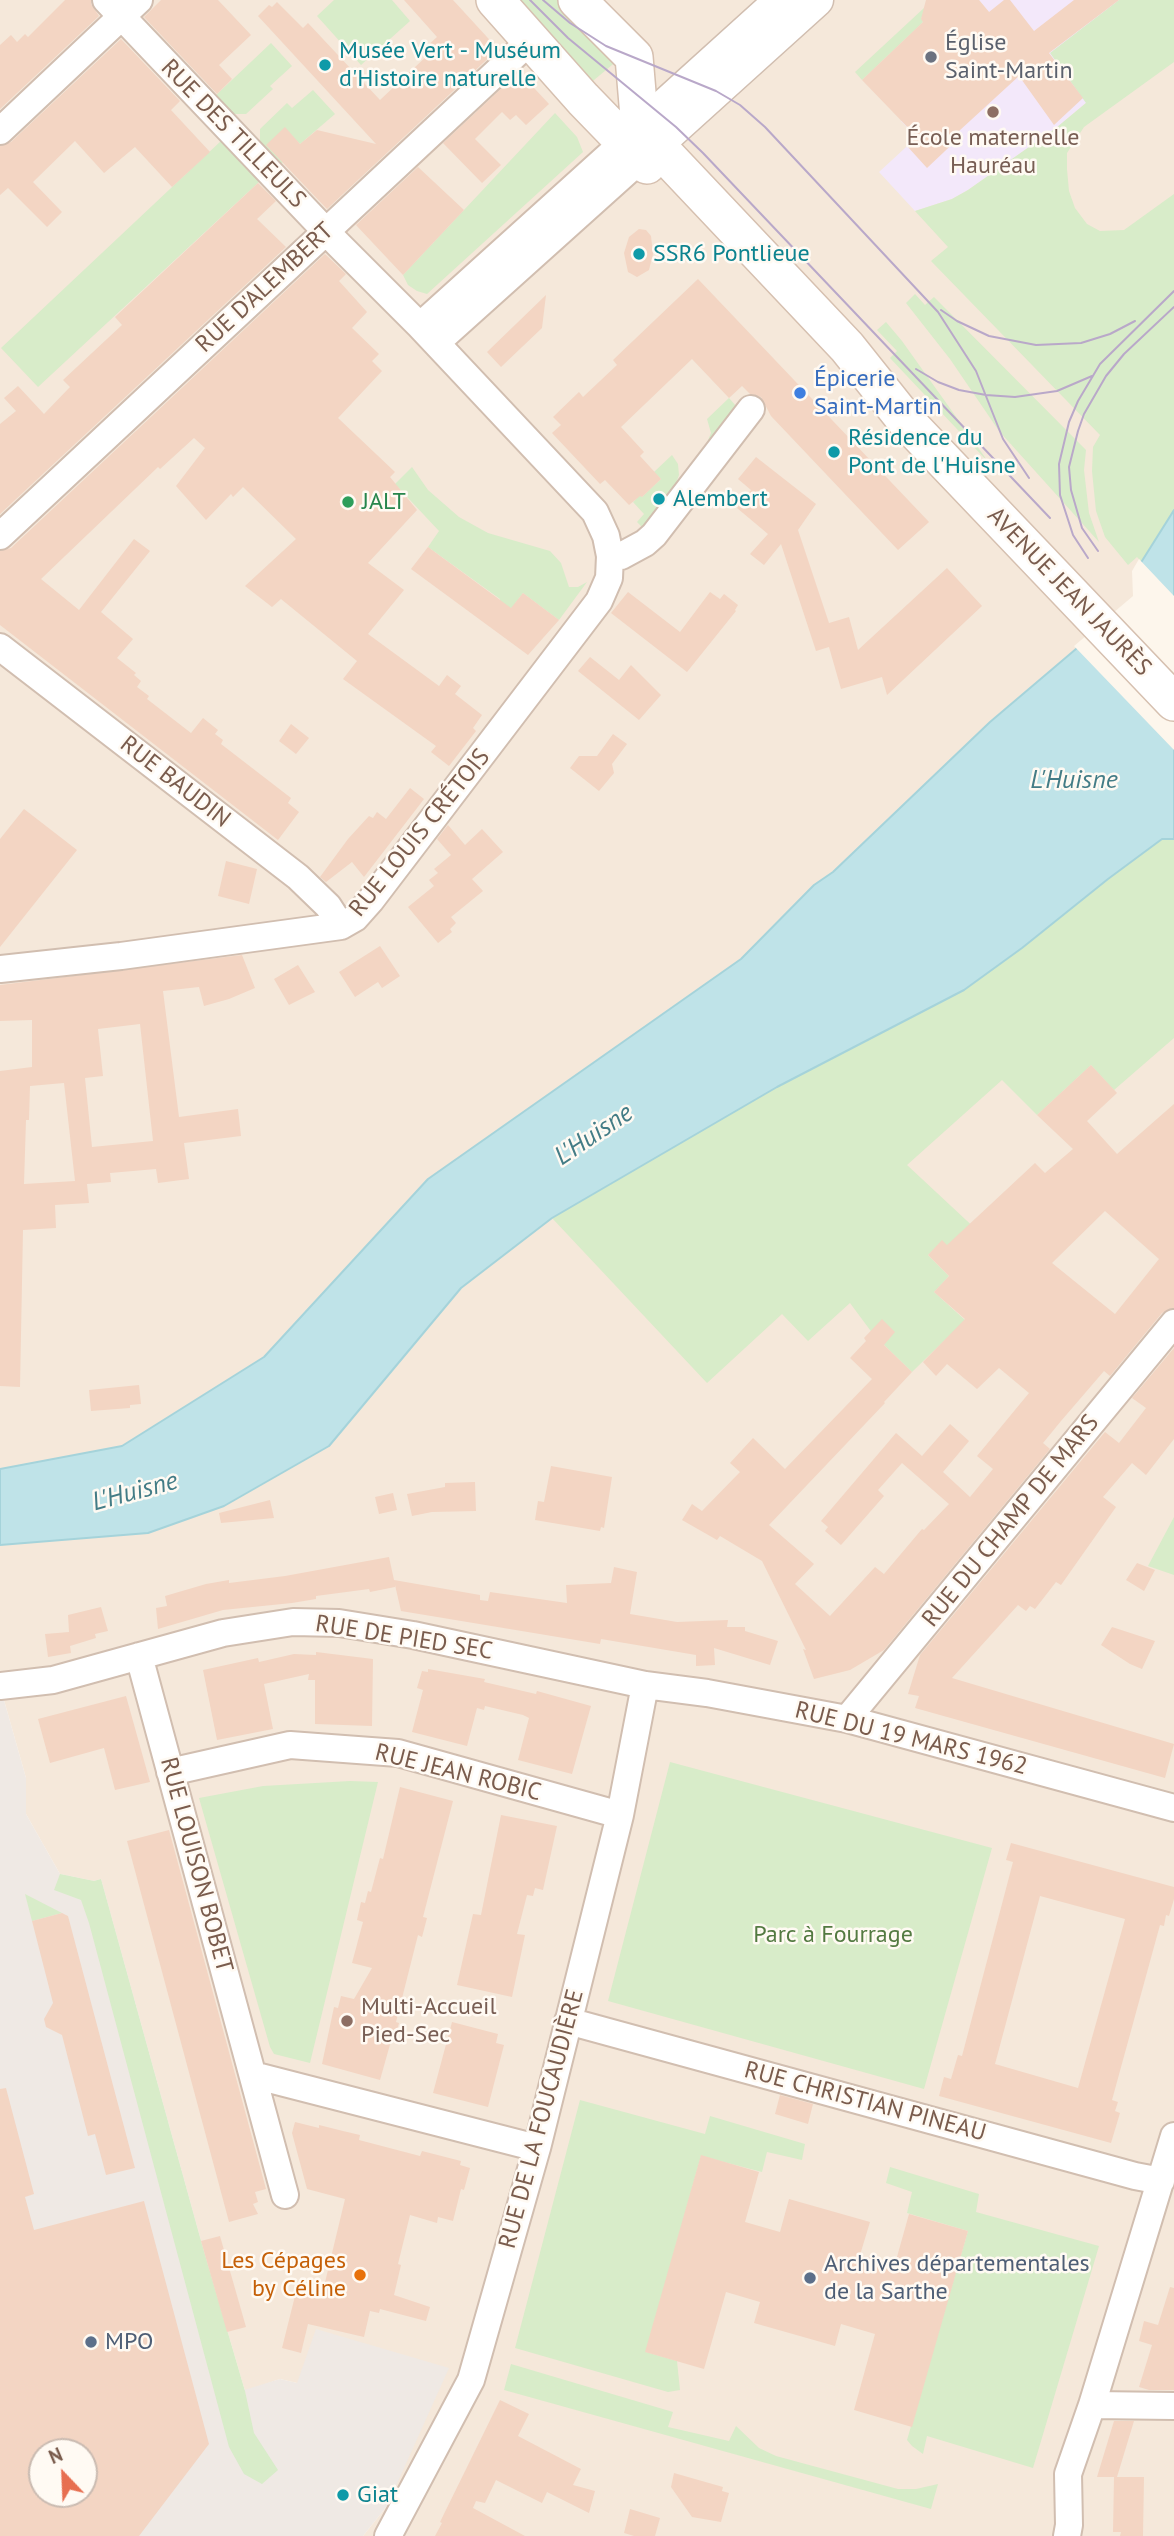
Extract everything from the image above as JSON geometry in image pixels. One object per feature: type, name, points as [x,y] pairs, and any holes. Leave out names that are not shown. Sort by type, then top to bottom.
[{"type":"main road","name":"AVENUE JEAN JAURÈS","points":[[495,0],[583,99],[641,143],[680,204],[831,363],[906,421],[1174,702]]},
{"type":"main road","points":[[577,0],[634,58],[641,143]]},
{"type":"street","points":[[428,335],[552,207],[641,143],[781,0]]},
{"type":"street","points":[[428,335],[641,143],[817,0]]},
{"type":"street","points":[[0,131],[122,5]]},
{"type":"street","name":"RUE DES TILLEULS","points":[[122,5],[326,231],[428,335]]},
{"type":"street","name":"RUE D'ALEMBERT","points":[[0,536],[531,40]]},
{"type":"street","name":"RUE LOUIS CRÉTOIS","points":[[0,969],[121,956],[341,926],[355,918],[599,601],[609,578],[610,556],[606,536],[595,512],[428,335]]},
{"type":"street","points":[[610,556],[621,556],[634,550],[654,535],[751,409]]},
{"type":"street","name":"RUE BAUDIN","points":[[0,646],[298,877],[328,906],[341,926]]},
{"type":"street","name":"RUE DU CHAMP DE MARS","points":[[847,1719],[1174,1323]]},
{"type":"street","name":"RUE DE PIED SEC","points":[[0,1686],[53,1680],[223,1633],[293,1622],[339,1623],[413,1634],[645,1685]]},
{"type":"street","name":"RUE LOUISON BOBET","points":[[139,1656],[285,2195]]},
{"type":"street","name":"RUE DU 19 MARS 1962","points":[[645,1685],[707,1693],[847,1719],[1174,1808]]},
{"type":"street","name":"RUE DE LA FOUCAUDIÈRE","points":[[388,2536],[471,2380],[537,2148],[620,1815],[645,1685]]},
{"type":"street","name":"RUE JEAN ROBIC","points":[[170,1772],[290,1745],[398,1753],[620,1815]]},
{"type":"street","name":"RUE CHRISTIAN PINEAU","points":[[568,2021],[1161,2181]]},
{"type":"street","points":[[253,2075],[537,2148]]},
{"type":"street","points":[[1067,2536],[1068,2474],[1092,2405],[1174,2136]]},
{"type":"street","points":[[1092,2405],[1174,2406]]},
{"type":"shaded area","points":[[0,0],[1174,0],[1174,2536],[363,2536],[387,2506],[297,2383],[280,2379],[245,2391],[101,1879],[94,1881],[60,1874],[26,1814],[26,1778],[0,1686]]},
{"type":"shaded area","name":"École maternelle Hauréau","points":[[979,0],[1174,0],[1174,29],[1056,128],[968,190],[952,199],[915,211],[879,172],[917,137],[901,121],[963,62],[989,12]]},
{"type":"shaded area","points":[[0,1686],[26,1778],[26,1814],[60,1874],[94,1881],[101,1879],[244,2390],[280,2379],[297,2383],[316,2329],[449,2368],[387,2506],[363,2536],[0,2536]]},
{"type":"green space","points":[[334,0],[392,0],[410,21],[361,65],[317,16]]},
{"type":"green space","points":[[511,0],[561,0],[618,60],[588,85]]},
{"type":"green space","points":[[1119,0],[1174,0],[1174,62],[1084,127],[1067,153],[1069,191],[1075,208],[1087,224],[1100,231],[1124,230],[1174,194],[1174,596],[1137,557],[1128,565],[1105,537],[1096,511],[1092,471],[1093,447],[1100,435],[931,261],[948,247],[915,211],[952,199],[968,190],[1056,128],[1086,103],[1050,53]]},
{"type":"green space","points":[[924,8],[927,13],[921,18],[923,22],[862,80],[855,72]]},
{"type":"green space","points":[[271,43],[292,66],[270,86],[273,89],[246,114],[230,114],[214,97]]},
{"type":"green space","points":[[313,90],[335,114],[300,144],[285,128],[283,162],[279,166],[260,145],[260,129],[287,103],[292,108]]},
{"type":"green space","points":[[555,113],[577,137],[583,152],[427,294],[408,285],[403,275]]},
{"type":"green space","points":[[221,141],[260,181],[38,387],[1,348]]},
{"type":"green space","points":[[915,294],[925,305],[934,297],[1086,450],[1084,470],[1089,513],[1099,542],[999,431],[950,359],[906,303]]},
{"type":"green space","points":[[886,322],[989,463],[890,358],[897,351],[877,330]]},
{"type":"green space","points":[[729,398],[736,406],[706,445],[711,433],[707,419]]},
{"type":"green space","points":[[672,455],[678,464],[679,475],[676,483],[643,528],[637,522],[644,514],[633,502],[661,479],[654,472]]},
{"type":"green space","points":[[412,467],[428,490],[459,517],[488,533],[550,551],[561,563],[569,587],[578,587],[587,582],[559,620],[523,593],[495,630],[500,599],[428,547],[439,531],[395,484]]},
{"type":"green space","points":[[1162,838],[1174,839],[1174,1038],[1114,1090],[1091,1065],[1037,1115],[1002,1080],[907,1165],[995,1247],[973,1270],[942,1241],[928,1255],[949,1276],[934,1292],[965,1320],[912,1372],[873,1334],[850,1303],[808,1341],[782,1314],[707,1383],[552,1218],[777,1087],[964,990]]},
{"type":"green space","points":[[1174,1517],[1174,1575],[1148,1566]]},
{"type":"green space","name":"Parc à Fourrage","points":[[670,1762],[992,1848],[924,2089],[608,2001]]},
{"type":"green space","points":[[378,1782],[310,2063],[274,2054],[270,2047],[199,1798],[263,1786]]},
{"type":"green space","points":[[60,1874],[94,1881],[101,1879],[245,2391],[254,2433],[278,2470],[262,2484],[244,2474],[229,2447],[89,1923],[81,1900],[54,1890]]},
{"type":"green space","points":[[25,1894],[62,1913],[32,1921]]},
{"type":"green space","points":[[580,2100],[705,2134],[710,2116],[805,2144],[802,2160],[767,2152],[762,2172],[701,2156],[646,2352],[677,2361],[680,2390],[668,2392],[515,2348]]},
{"type":"green space","points":[[890,2167],[979,2194],[976,2212],[1099,2246],[1033,2468],[927,2436],[923,2454],[907,2440],[968,2231],[907,2213],[912,2192],[886,2183]]},
{"type":"green space","points":[[511,2364],[673,2412],[668,2427],[729,2441],[736,2426],[759,2448],[776,2456],[898,2489],[916,2489],[938,2484],[931,2509],[504,2390]]},
{"type":"water","name":"L'Huisne","points":[[1174,510],[1174,839],[1162,839],[964,990],[777,1087],[552,1218],[461,1288],[329,1446],[224,1506],[148,1533],[0,1545],[0,1469],[122,1446],[264,1357],[428,1179],[741,959],[814,885],[833,872],[990,722],[1136,598],[1135,572]]},
{"type":"pier","points":[[1139,559],[1174,596],[1174,750],[1074,646],[1133,596],[1132,571]]},
{"type":"building","points":[[65,0],[91,0],[99,16],[0,109],[0,45],[11,35],[17,42],[25,34],[28,37]]},
{"type":"building","points":[[161,0],[218,0],[251,35],[219,65],[232,79],[217,94],[144,17]]},
{"type":"building","points":[[404,0],[453,0],[498,49],[327,209],[266,145],[285,127],[300,144],[317,130],[376,144],[258,16],[269,5],[272,7],[277,2],[303,28],[308,23],[380,100],[430,53],[425,48],[437,37]]},
{"type":"building","points":[[926,0],[979,0],[989,12],[1004,0],[1010,0],[1034,31],[1074,0],[1119,0],[1049,53],[1083,98],[1054,125],[1019,76],[959,131],[962,135],[927,168],[907,146],[917,137],[862,80],[923,22],[921,19]]},
{"type":"building","points":[[121,39],[180,101],[171,110],[210,152],[172,187],[135,147],[104,173],[75,141],[33,182],[62,212],[47,227],[8,188],[0,195],[0,146],[11,142]]},
{"type":"building","points":[[519,72],[549,104],[526,125],[516,115],[510,120],[502,112],[475,139],[501,165],[482,183],[443,143]]},
{"type":"building","points":[[418,167],[464,210],[403,275],[356,225]]},
{"type":"building","points":[[258,183],[276,201],[257,219],[286,247],[0,514],[0,424],[16,411],[4,398],[18,386],[44,414],[70,387],[63,380],[122,325],[115,317]]},
{"type":"building","name":"SSR6 Pontlieue","points":[[639,229],[646,230],[651,236],[653,254],[649,270],[637,277],[628,272],[624,253],[629,237]]},
{"type":"building","points":[[325,254],[346,274],[339,281],[367,312],[352,328],[379,354],[372,361],[382,371],[338,418],[395,472],[390,477],[417,510],[368,563],[404,590],[368,634],[439,686],[447,675],[461,686],[455,694],[482,715],[473,728],[476,731],[449,766],[431,752],[436,746],[343,679],[357,661],[281,599],[272,607],[245,586],[296,539],[243,487],[233,497],[231,494],[206,520],[176,486],[205,448],[194,438],[160,469],[158,467],[41,579],[79,610],[134,539],[150,551],[101,612],[133,639],[117,658],[136,673],[134,675],[141,681],[137,687],[149,696],[147,699],[191,733],[203,718],[218,730],[215,734],[223,740],[221,744],[291,798],[288,803],[299,812],[278,840],[0,625],[0,551],[11,548]]},
{"type":"building","points":[[698,279],[929,522],[898,550],[771,416],[761,397],[750,394],[742,386],[729,398],[692,359],[621,427],[644,452],[640,456],[661,479],[629,505],[605,480],[600,484],[552,433],[561,425],[553,417],[579,392],[583,397],[617,365],[613,360]]},
{"type":"building","points":[[546,295],[542,328],[501,367],[487,352]]},
{"type":"building","points":[[756,457],[816,504],[798,530],[829,623],[849,617],[858,650],[947,568],[982,606],[887,695],[882,677],[841,689],[829,647],[816,651],[781,544],[764,565],[750,554],[768,534],[737,508],[751,490],[738,479]]},
{"type":"building","points":[[428,547],[511,608],[523,593],[559,620],[528,655],[411,569]]},
{"type":"building","points":[[628,592],[680,632],[710,592],[720,599],[724,594],[738,605],[687,672],[611,613]]},
{"type":"building","points":[[590,657],[619,680],[631,665],[661,695],[639,720],[578,671]]},
{"type":"building","points":[[291,724],[309,738],[296,754],[279,741]]},
{"type":"building","points":[[613,734],[627,744],[612,764],[614,773],[599,791],[570,768],[579,756],[597,756]]},
{"type":"building","points":[[410,788],[424,799],[364,877],[352,862],[326,882],[320,877],[369,816],[373,818],[377,812],[386,819]]},
{"type":"building","points":[[24,809],[77,850],[0,947],[0,839]]},
{"type":"building","points":[[448,825],[465,845],[482,829],[503,852],[472,879],[483,891],[451,917],[456,923],[450,929],[452,932],[438,943],[408,907],[434,886],[429,880],[438,873],[434,869],[451,855],[437,839]]},
{"type":"building","points":[[226,861],[257,869],[249,904],[218,896]]},
{"type":"building","points":[[380,946],[400,976],[382,988],[378,982],[355,997],[339,972]]},
{"type":"building","points":[[242,955],[255,988],[204,1006],[199,987],[163,991],[179,1117],[238,1109],[241,1136],[184,1143],[189,1179],[158,1183],[156,1169],[110,1173],[111,1182],[87,1184],[89,1203],[55,1205],[56,1228],[23,1230],[20,1387],[0,1386],[0,1071],[32,1067],[32,1020],[0,1021],[0,985]],"holes":[[[140,1024],[153,1141],[92,1147],[85,1078],[103,1076],[98,1029]],[[64,1083],[75,1181],[24,1184],[30,1086]]]},
{"type":"building","points":[[298,965],[315,992],[289,1005],[274,979]]},
{"type":"building","points":[[1091,1065],[1117,1093],[1087,1121],[1117,1154],[1174,1104],[1174,1308],[1162,1313],[1110,1376],[1104,1371],[1061,1421],[1043,1443],[1050,1449],[884,1650],[850,1670],[814,1679],[803,1649],[806,1650],[762,1561],[720,1536],[717,1540],[682,1520],[692,1504],[702,1511],[740,1472],[730,1463],[753,1438],[785,1469],[872,1379],[850,1358],[882,1319],[895,1332],[884,1345],[912,1372],[769,1525],[814,1564],[795,1584],[830,1616],[875,1567],[884,1574],[922,1529],[949,1504],[902,1463],[878,1490],[884,1496],[841,1545],[825,1531],[828,1527],[821,1521],[896,1433],[922,1456],[950,1424],[969,1441],[943,1472],[970,1497],[993,1469],[977,1456],[1029,1393],[999,1368],[977,1389],[947,1364],[936,1376],[923,1362],[965,1319],[934,1292],[949,1276],[928,1255],[942,1240],[947,1245],[1035,1163],[1045,1173],[1073,1149],[1037,1115]],"holes":[[[1105,1211],[1159,1259],[1115,1314],[1052,1263]]]},
{"type":"building","points":[[1174,1348],[1174,1439],[1146,1475],[1132,1463],[1103,1497],[1116,1507],[1061,1585],[1056,1582],[1035,1609],[1030,1606],[1026,1611],[1018,1605],[952,1678],[1174,1744],[1165,1778],[915,1708],[919,1696],[908,1694],[920,1655],[1105,1432],[1119,1443],[1146,1408],[1132,1398]]},
{"type":"building","points":[[139,1385],[141,1404],[130,1405],[130,1408],[91,1411],[89,1390]]},
{"type":"building","points":[[551,1466],[612,1477],[604,1528],[601,1527],[600,1531],[535,1520],[538,1501],[544,1502]]},
{"type":"building","points":[[475,1482],[476,1511],[432,1512],[412,1516],[407,1494],[445,1487],[445,1483]]},
{"type":"building","points":[[393,1493],[397,1510],[379,1514],[375,1497]]},
{"type":"building","points":[[270,1500],[274,1518],[221,1523],[219,1513]]},
{"type":"building","points":[[389,1557],[394,1580],[480,1595],[480,1600],[488,1601],[490,1592],[567,1603],[566,1585],[611,1583],[614,1567],[637,1572],[630,1614],[677,1622],[728,1620],[727,1627],[745,1627],[745,1631],[778,1641],[770,1665],[714,1648],[715,1665],[696,1666],[696,1655],[601,1639],[600,1644],[401,1611],[395,1585],[370,1592],[369,1589],[316,1596],[316,1599],[292,1603],[223,1610],[158,1629],[156,1608],[167,1606],[165,1596],[206,1584],[285,1576]]},
{"type":"building","points":[[1137,1563],[1155,1570],[1144,1591],[1126,1580]]},
{"type":"building","points":[[101,1607],[108,1631],[95,1634],[96,1638],[70,1646],[71,1653],[48,1657],[45,1634],[69,1632],[68,1615]]},
{"type":"building","points":[[1112,1627],[1155,1641],[1142,1669],[1101,1645]]},
{"type":"building","points":[[316,1652],[373,1659],[372,1726],[315,1724],[315,1680],[308,1680],[309,1674],[264,1684],[273,1729],[217,1740],[203,1670],[258,1658],[259,1662],[294,1654],[316,1655]]},
{"type":"building","points":[[428,1669],[485,1679],[484,1682],[536,1694],[537,1691],[591,1706],[572,1774],[518,1760],[529,1718],[523,1715],[485,1706],[484,1710],[477,1708],[467,1746],[412,1732],[423,1690],[417,1688],[422,1671],[428,1672]]},
{"type":"building","points":[[126,1696],[150,1782],[115,1790],[104,1748],[50,1763],[38,1719]]},
{"type":"building","points":[[400,1787],[453,1801],[423,1917],[427,1918],[422,1937],[418,1935],[396,2022],[399,2023],[380,2080],[322,2064],[334,2007],[338,2008],[341,1996],[354,1999],[372,1968],[352,1963],[363,1922],[357,1920],[361,1902],[365,1903],[368,1891],[371,1892],[380,1858],[383,1859]]},
{"type":"building","points":[[501,1815],[557,1826],[543,1890],[535,1888],[533,1896],[527,1895],[517,1934],[525,1935],[512,1997],[457,1985],[473,1914],[481,1915]]},
{"type":"building","points":[[169,1830],[266,2189],[255,2192],[258,2202],[253,2204],[258,2214],[229,2222],[127,1841]]},
{"type":"building","points":[[1011,1843],[1174,1887],[1174,1899],[1164,1926],[1160,1925],[1112,2100],[1118,2102],[1115,2111],[1120,2113],[1111,2143],[939,2096],[944,2077],[951,2079],[958,2055],[962,2056],[1013,1862],[1006,1860]],"holes":[[[1040,1896],[1125,1919],[1078,2088],[995,2064]]]},
{"type":"building","points":[[62,1913],[68,1916],[135,2168],[106,2175],[95,2134],[88,2136],[62,2035],[46,2027],[44,2019],[53,2003],[32,1921]]},
{"type":"building","points":[[452,2022],[498,2034],[496,2043],[504,2045],[488,2107],[433,2093]]},
{"type":"building","name":"MPO","points":[[6,2088],[34,2194],[25,2197],[34,2230],[144,2201],[209,2444],[139,2536],[0,2536],[0,2089]]},
{"type":"building","points":[[780,2095],[813,2104],[808,2124],[775,2114]]},
{"type":"building","points":[[295,2122],[360,2135],[359,2140],[420,2156],[422,2151],[461,2161],[460,2165],[470,2168],[464,2190],[461,2189],[453,2221],[438,2217],[437,2223],[410,2215],[398,2264],[401,2265],[394,2295],[430,2307],[426,2321],[380,2309],[379,2313],[370,2311],[364,2337],[308,2324],[301,2353],[282,2348],[296,2292],[321,2299],[345,2199],[307,2189],[292,2133]]},
{"type":"building","name":"Archives départementales de la Sarthe","points":[[701,2155],[759,2172],[745,2222],[780,2232],[789,2199],[870,2222],[860,2255],[895,2264],[909,2214],[968,2231],[912,2427],[854,2410],[875,2334],[841,2324],[835,2346],[754,2323],[760,2302],[726,2292],[704,2369],[645,2352]]},
{"type":"building","points":[[220,2236],[246,2327],[227,2332],[201,2241]]},
{"type":"building","points":[[1170,2287],[1174,2288],[1174,2390],[1149,2390],[1139,2387],[1152,2345],[1139,2341],[1144,2321],[1158,2325]]},
{"type":"building","points":[[500,2400],[529,2414],[518,2436],[581,2469],[573,2485],[595,2491],[589,2513],[547,2492],[542,2503],[496,2480],[485,2503],[476,2501],[473,2508],[525,2536],[435,2536],[442,2523],[440,2522]]},
{"type":"building","points":[[1114,2421],[1134,2421],[1117,2477],[1144,2477],[1143,2536],[1120,2536],[1121,2532],[1113,2532],[1114,2477],[1097,2477]]},
{"type":"building","points":[[674,2473],[723,2487],[722,2491],[729,2493],[721,2522],[692,2517],[671,2487]]},
{"type":"building","points":[[630,2509],[660,2518],[655,2536],[624,2533]]},
{"type":"tram line","points":[[530,0],[568,38],[676,127],[703,153],[1050,518]]},
{"type":"tram line","points":[[543,0],[570,23],[606,46],[716,91],[740,105],[765,127],[938,312],[976,371],[1003,439],[1029,478]]},
{"type":"tram line","points":[[1088,558],[1073,535],[1060,495],[1059,464],[1069,422],[1100,364],[1174,291]]},
{"type":"tram line","points":[[1098,551],[1082,528],[1071,490],[1069,467],[1078,431],[1084,414],[1106,376],[1124,354],[1174,307]]},
{"type":"tram line","points":[[941,310],[989,336],[1036,345],[1081,343],[1110,334],[1135,321]]},
{"type":"tram line","points":[[916,369],[959,390],[1015,397],[1057,391],[1092,376]]},
{"type":"place","name":"Église Saint-Martin","points":[[931,57]]},
{"type":"place","name":"Musée Vert - Muséum d'Histoire naturelle","points":[[325,65]]},
{"type":"place","name":"École maternelle Hauréau","points":[[993,112]]},
{"type":"place","name":"SSR6 Pontlieue","points":[[639,254]]},
{"type":"place","name":"Épicerie Saint-Martin","points":[[800,393]]},
{"type":"place","name":"Résidence du Pont de l'Huisne","points":[[834,452]]},
{"type":"place","name":"Alembert","points":[[659,499]]},
{"type":"place","name":"JALT","points":[[348,502]]},
{"type":"place","name":"Multi-Accueil Pied-Sec","points":[[347,2021]]},
{"type":"place","name":"Les Cépages by Céline","points":[[360,2275]]},
{"type":"place","name":"Archives départementales de la Sarthe","points":[[810,2278]]},
{"type":"place","name":"MPO","points":[[91,2342]]},
{"type":"place","name":"Giat","points":[[343,2495]]}]
